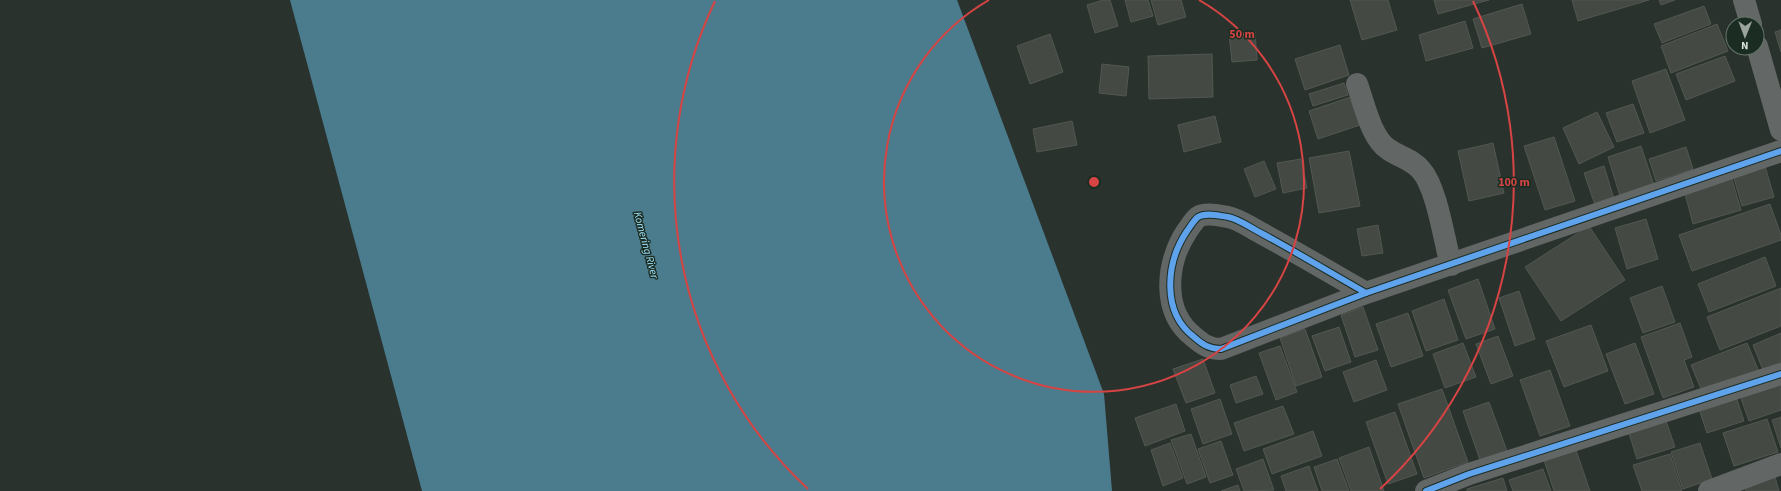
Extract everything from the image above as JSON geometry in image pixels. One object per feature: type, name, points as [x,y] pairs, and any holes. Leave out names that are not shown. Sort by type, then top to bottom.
[{"type":"main road","points":[[1744,0],[1749,16]]},
{"type":"main road","points":[[1760,56],[1781,130]]},
{"type":"street","points":[[1357,84],[1377,139],[1386,148],[1407,158],[1421,170],[1430,184],[1451,265]]},
{"type":"street","points":[[1366,293],[1290,249],[1230,217],[1204,215],[1198,217],[1178,244],[1171,265],[1170,281],[1174,312],[1184,330],[1203,345],[1214,349],[1220,349],[1366,293],[1781,152]]},
{"type":"street","points":[[1426,491],[1469,474],[1781,374]]},
{"type":"street","points":[[1709,491],[1781,464]]},
{"type":"water","name":"Komering River","points":[[290,0],[957,0],[1104,394],[1112,491],[422,491]]},
{"type":"building","points":[[1103,0],[1110,0],[1118,26],[1095,33],[1087,5]]},
{"type":"building","points":[[1125,0],[1148,0],[1153,16],[1131,22]]},
{"type":"building","points":[[1151,0],[1181,0],[1186,17],[1158,25]]},
{"type":"building","points":[[1350,0],[1388,0],[1397,30],[1362,40]]},
{"type":"building","points":[[1434,0],[1489,0],[1438,14]]},
{"type":"building","points":[[1572,0],[1649,0],[1578,21]]},
{"type":"building","points":[[1659,0],[1675,0],[1661,5]]},
{"type":"building","points":[[1522,4],[1531,34],[1482,48],[1473,19]]},
{"type":"building","points":[[1704,6],[1711,24],[1662,43],[1654,24]]},
{"type":"building","points":[[1465,21],[1473,48],[1426,61],[1419,35]]},
{"type":"building","points":[[1717,24],[1725,44],[1725,52],[1671,73],[1661,46]]},
{"type":"building","points":[[1781,30],[1781,52],[1775,32]]},
{"type":"building","points":[[1255,32],[1257,60],[1232,62],[1229,34]]},
{"type":"building","points":[[1050,34],[1063,72],[1030,84],[1017,46]]},
{"type":"building","points":[[1340,45],[1349,75],[1305,90],[1295,59]]},
{"type":"building","points":[[1212,54],[1213,97],[1149,99],[1148,56]]},
{"type":"building","points":[[1725,56],[1735,81],[1686,100],[1676,74]]},
{"type":"building","points":[[1102,64],[1129,67],[1126,96],[1099,93]]},
{"type":"building","points":[[1666,69],[1685,120],[1650,133],[1632,81]]},
{"type":"building","points":[[1344,83],[1348,95],[1313,106],[1309,94]]},
{"type":"building","points":[[1357,95],[1366,123],[1318,139],[1309,111]]},
{"type":"building","points":[[1633,104],[1644,133],[1617,142],[1606,113]]},
{"type":"building","points":[[1597,112],[1614,147],[1579,164],[1563,128]]},
{"type":"building","points":[[1215,116],[1221,142],[1184,152],[1178,125]]},
{"type":"building","points":[[1072,121],[1077,145],[1037,152],[1033,129]]},
{"type":"building","points":[[1554,137],[1575,201],[1545,210],[1524,146]]},
{"type":"building","points":[[1493,143],[1504,193],[1469,201],[1458,151]]},
{"type":"building","points":[[1641,146],[1654,185],[1620,196],[1608,157]]},
{"type":"building","points":[[1686,147],[1693,169],[1656,181],[1649,159]]},
{"type":"building","points":[[1349,151],[1360,206],[1319,213],[1309,158]]},
{"type":"building","points":[[1301,159],[1307,188],[1283,193],[1277,163]]},
{"type":"building","points":[[1264,161],[1276,189],[1255,197],[1244,169]]},
{"type":"building","points":[[1604,166],[1614,199],[1595,205],[1584,173]]},
{"type":"building","points":[[1765,166],[1774,197],[1742,206],[1733,175]]},
{"type":"building","points":[[1731,176],[1741,210],[1693,224],[1684,190]]},
{"type":"building","points":[[1770,204],[1781,235],[1781,240],[1692,271],[1679,235]]},
{"type":"building","points":[[1646,219],[1658,259],[1627,269],[1615,228]]},
{"type":"building","points":[[1378,225],[1383,253],[1362,256],[1357,229]]},
{"type":"building","points":[[1589,226],[1625,280],[1561,321],[1525,267]]},
{"type":"building","points":[[1765,257],[1776,286],[1709,312],[1698,284]]},
{"type":"building","points":[[1478,279],[1495,329],[1466,339],[1448,290]]},
{"type":"building","points":[[1662,286],[1675,322],[1643,333],[1630,298]]},
{"type":"building","points":[[1781,288],[1781,326],[1720,350],[1707,317]]},
{"type":"building","points":[[1519,291],[1535,339],[1515,346],[1499,298]]},
{"type":"building","points":[[1444,299],[1458,340],[1426,351],[1412,311]]},
{"type":"building","points":[[1363,307],[1378,350],[1355,357],[1341,315]]},
{"type":"building","points":[[1408,313],[1423,356],[1391,367],[1376,324]]},
{"type":"building","points":[[1680,323],[1692,357],[1684,360],[1694,387],[1663,398],[1641,337]]},
{"type":"building","points":[[1591,325],[1608,371],[1564,387],[1546,341]]},
{"type":"building","points":[[1339,327],[1351,362],[1325,371],[1312,336]]},
{"type":"building","points":[[1305,329],[1322,377],[1296,386],[1280,338]]},
{"type":"building","points":[[1781,333],[1781,369],[1765,375],[1753,345]]},
{"type":"building","points":[[1498,336],[1513,376],[1491,384],[1476,344]]},
{"type":"building","points":[[1463,343],[1476,377],[1445,388],[1433,354]]},
{"type":"building","points":[[1635,343],[1654,394],[1625,404],[1606,354]]},
{"type":"building","points":[[1747,343],[1760,374],[1704,396],[1691,365]]},
{"type":"building","points":[[1280,346],[1297,392],[1276,400],[1259,353]]},
{"type":"building","points":[[1203,359],[1215,393],[1186,403],[1173,369]]},
{"type":"building","points":[[1376,360],[1387,390],[1354,402],[1343,372]]},
{"type":"building","points":[[1550,370],[1570,426],[1540,436],[1520,380]]},
{"type":"building","points":[[1256,376],[1263,394],[1236,403],[1230,385]]},
{"type":"building","points":[[1781,376],[1781,410],[1749,421],[1738,390]]},
{"type":"building","points":[[1442,389],[1468,462],[1424,478],[1398,404]]},
{"type":"building","points":[[1735,393],[1744,421],[1707,433],[1698,406]]},
{"type":"building","points":[[1220,399],[1232,434],[1203,444],[1191,409]]},
{"type":"building","points":[[1489,402],[1507,451],[1480,460],[1463,411]]},
{"type":"building","points":[[1176,404],[1185,431],[1145,446],[1135,418]]},
{"type":"building","points":[[1283,406],[1294,434],[1244,451],[1234,423]]},
{"type":"building","points":[[1395,412],[1417,474],[1388,484],[1366,422]]},
{"type":"building","points":[[1781,417],[1781,448],[1772,420]]},
{"type":"building","points":[[1665,418],[1675,447],[1637,459],[1628,430]]},
{"type":"building","points":[[1767,419],[1778,452],[1734,466],[1723,433]]},
{"type":"building","points":[[1313,431],[1322,456],[1272,474],[1263,449]]},
{"type":"building","points":[[1191,434],[1206,477],[1187,484],[1171,440]]},
{"type":"building","points":[[1221,441],[1233,475],[1210,483],[1198,449]]},
{"type":"building","points":[[1170,443],[1183,478],[1163,486],[1151,450]]},
{"type":"building","points":[[1700,443],[1712,479],[1683,489],[1671,452]]},
{"type":"building","points":[[1369,447],[1384,491],[1351,491],[1339,458]]},
{"type":"building","points":[[1575,447],[1590,491],[1554,491],[1543,457]]},
{"type":"building","points":[[1670,454],[1682,491],[1642,491],[1633,465]]},
{"type":"building","points":[[1263,459],[1274,490],[1244,491],[1236,469]]},
{"type":"building","points":[[1337,459],[1349,491],[1322,491],[1314,467]]},
{"type":"building","points":[[1309,466],[1318,491],[1286,491],[1281,476]]},
{"type":"building","points":[[1543,469],[1551,491],[1513,491],[1509,480]]},
{"type":"building","points":[[1774,473],[1779,491],[1746,491],[1743,484]]},
{"type":"building","points":[[1503,478],[1507,491],[1467,491],[1467,489]]},
{"type":"building","points":[[1238,485],[1240,491],[1221,491]]},
{"type":"cycle path","points":[[1366,293],[1241,222],[1232,218],[1213,215],[1198,217],[1192,224],[1180,243],[1171,272],[1170,286],[1172,301],[1176,314],[1183,327],[1203,344],[1209,347],[1221,349],[1366,293],[1781,151]]},
{"type":"cycle path","points":[[1426,491],[1469,474],[1781,374]]}]
